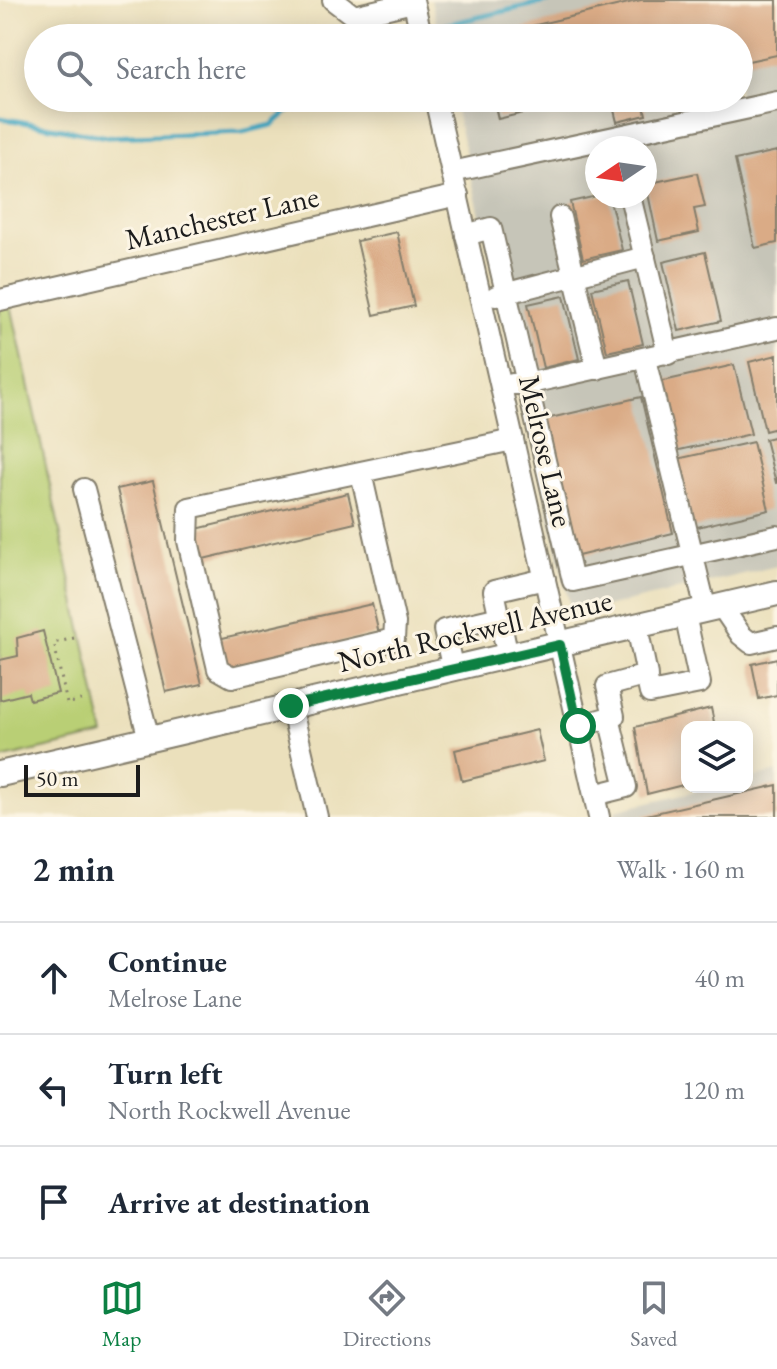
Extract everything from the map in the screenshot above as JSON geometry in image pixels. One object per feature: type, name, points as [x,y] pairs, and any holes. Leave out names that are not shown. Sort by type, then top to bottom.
[{"type":"main road","name":"North Rockwell Avenue","points":[[0,774],[777,593]]},
{"type":"street","points":[[333,0],[354,16],[413,1],[419,24]]},
{"type":"street","points":[[753,107],[777,102]]},
{"type":"street","name":"Melrose Lane","points":[[438,112],[599,817]]},
{"type":"street","points":[[452,172],[731,112]]},
{"type":"street","name":"Manchester Lane","points":[[0,300],[458,195]]},
{"type":"street","points":[[633,208],[668,354]]},
{"type":"street","points":[[560,217],[597,369]]},
{"type":"street","points":[[466,235],[491,228],[573,581]]},
{"type":"street","points":[[481,300],[645,257]]},
{"type":"street","points":[[500,384],[526,384],[777,328]]},
{"type":"street","points":[[637,627],[650,693],[700,683],[705,611],[645,359]]},
{"type":"street","points":[[361,473],[395,623],[394,639],[232,677],[218,669],[188,541],[189,508],[513,440]]},
{"type":"street","points":[[84,489],[149,739]]},
{"type":"street","points":[[533,528],[560,523]]},
{"type":"street","points":[[508,657],[494,591],[573,581],[777,536]]},
{"type":"street","points":[[705,611],[751,643],[777,637]]},
{"type":"street","points":[[453,670],[444,630],[500,617]]},
{"type":"street","points":[[578,726],[614,716],[607,686],[646,675]]},
{"type":"street","points":[[291,706],[317,817]]},
{"type":"street","points":[[594,795],[626,787],[609,718]]},
{"type":"path","points":[[74,638],[54,643],[67,704],[87,698]]},
{"type":"path","points":[[54,677],[61,675]]},
{"type":"shaded area","points":[[431,0],[777,0],[777,566],[572,615],[456,112],[753,112],[753,24],[437,24]]},
{"type":"shaded area","points":[[777,772],[777,817],[616,817],[615,810],[687,793],[753,793],[753,778]]},
{"type":"green space","points":[[11,305],[104,735],[0,759],[0,307]]},
{"type":"building","points":[[641,0],[777,0],[777,55],[753,60],[753,24],[540,24]]},
{"type":"building","points":[[496,112],[528,112],[498,119]]},
{"type":"building","points":[[614,112],[645,112],[646,115],[617,122]]},
{"type":"building","points":[[777,151],[777,243],[755,248],[735,160]]},
{"type":"building","points":[[697,173],[705,207],[694,209],[699,232],[658,241],[651,208],[657,208],[657,182]]},
{"type":"building","points":[[585,199],[585,208],[612,208],[622,250],[583,259],[570,202]]},
{"type":"building","points":[[397,232],[414,306],[374,315],[357,241]]},
{"type":"building","points":[[705,252],[721,321],[679,331],[663,262]]},
{"type":"building","points":[[628,281],[643,344],[607,352],[592,289]]},
{"type":"building","points":[[564,296],[579,359],[543,368],[528,304]]},
{"type":"building","points":[[777,355],[777,428],[765,431],[749,362]]},
{"type":"building","points":[[734,365],[751,434],[675,451],[659,382]]},
{"type":"building","points":[[641,397],[673,533],[578,556],[546,419]]},
{"type":"building","points":[[777,436],[777,483],[776,483],[765,439]]},
{"type":"building","points":[[753,442],[769,510],[693,528],[677,459]]},
{"type":"building","points":[[153,481],[202,684],[166,692],[117,489]]},
{"type":"building","points":[[348,493],[355,523],[199,560],[192,530]]},
{"type":"building","points":[[372,604],[379,634],[225,669],[218,639]]},
{"type":"building","points":[[43,631],[58,693],[30,700],[28,693],[0,700],[0,660],[18,656],[17,638]]},
{"type":"building","points":[[777,658],[777,695],[759,699],[752,664]]},
{"type":"building","points":[[711,708],[714,721],[681,721],[681,786],[647,794],[635,727]]},
{"type":"building","points":[[537,730],[544,761],[462,781],[455,750]]},
{"type":"building","points":[[777,785],[777,817],[642,817],[753,793]]},
{"type":"waterway","points":[[449,24],[553,0]]},
{"type":"waterway","points":[[0,118],[107,137],[242,132],[272,125],[287,112]]},
{"type":"route","points":[[291,706],[560,645],[578,726]]}]
